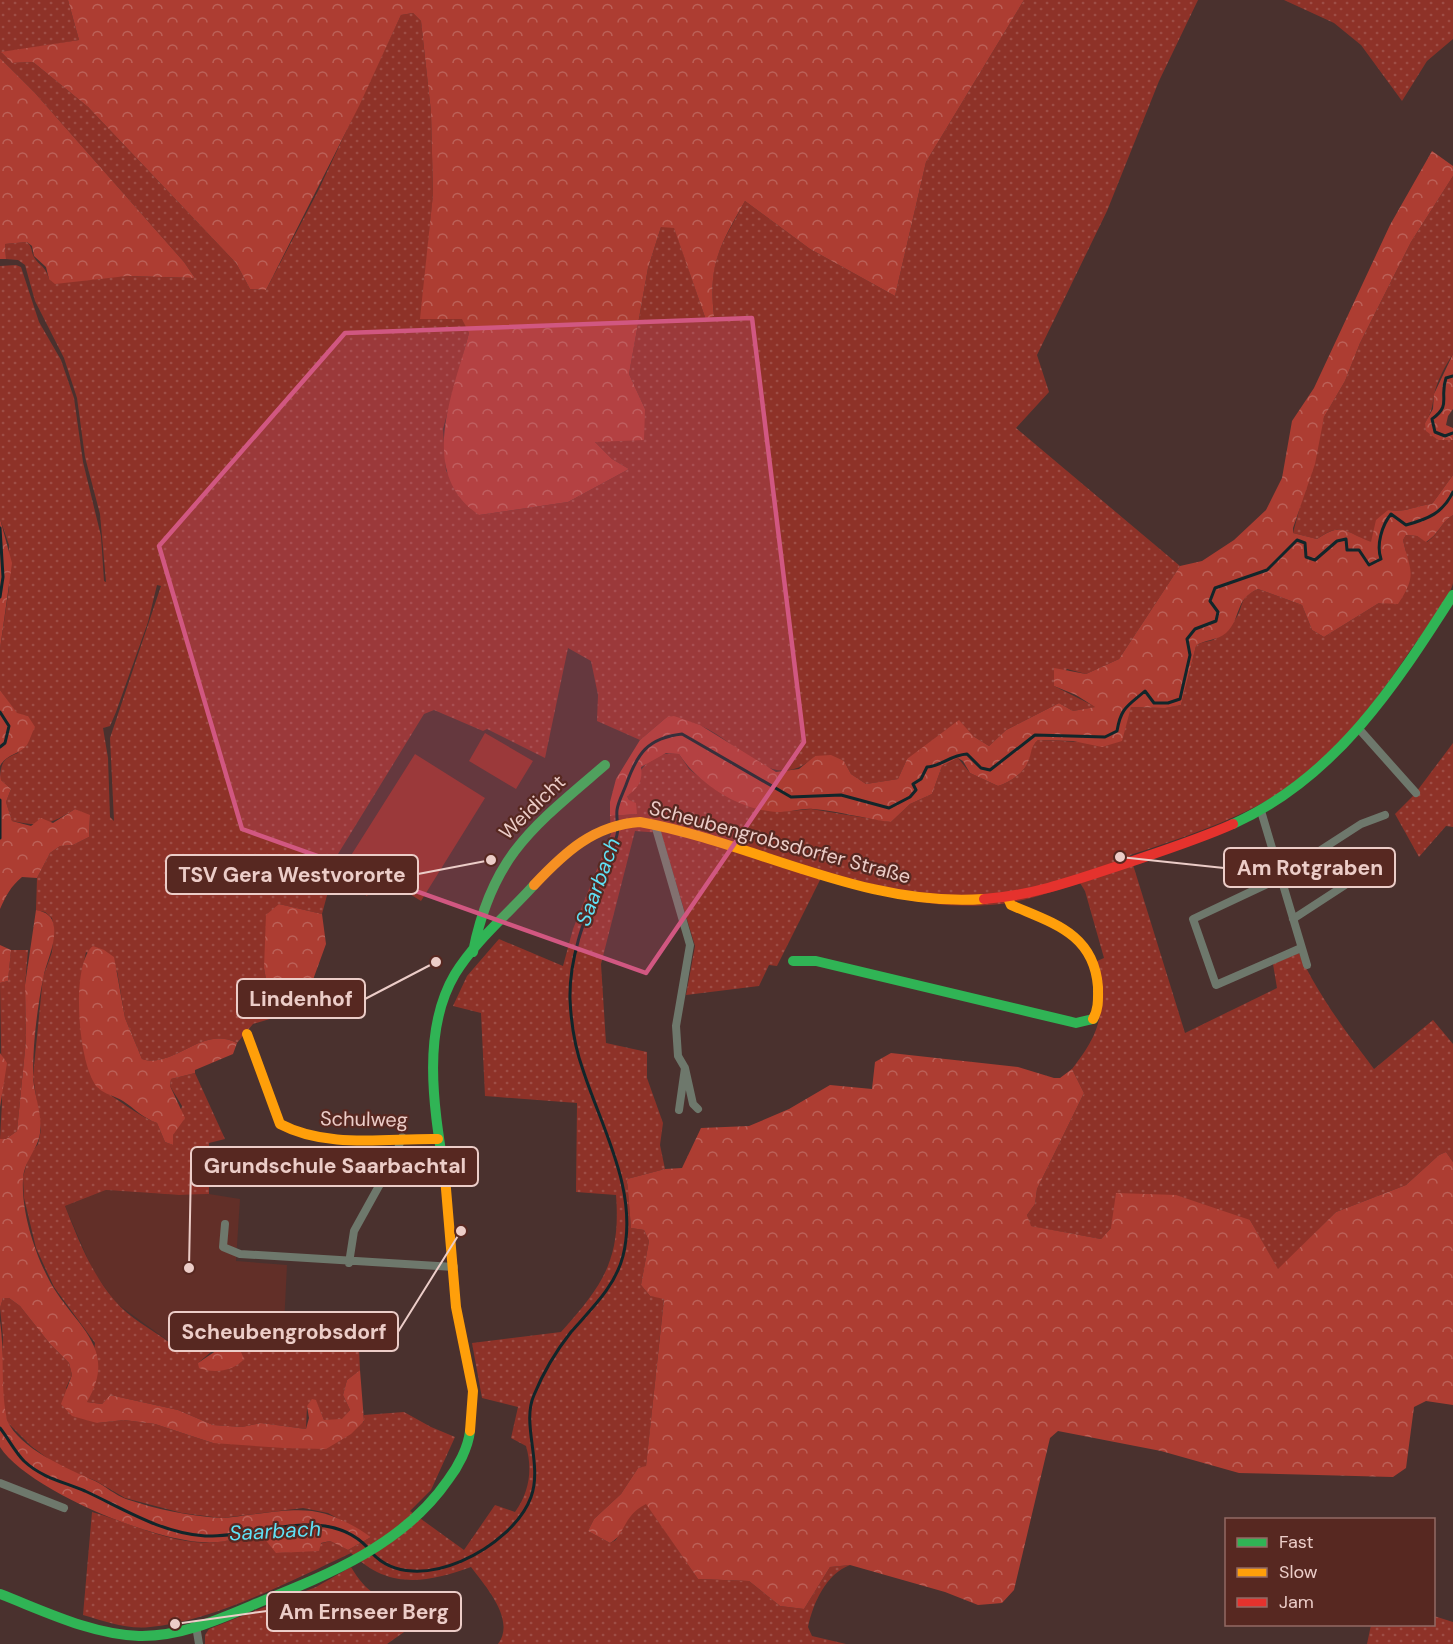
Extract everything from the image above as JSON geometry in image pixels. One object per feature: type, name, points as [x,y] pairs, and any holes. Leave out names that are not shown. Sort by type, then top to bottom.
[{"type":"main road","name":"Scheubengrobsdorfer Straße","points":[[0,1594],[94,1628],[131,1635],[158,1635],[196,1626],[298,1587],[354,1560],[411,1523],[437,1499],[452,1474],[471,1426],[474,1400],[457,1318],[448,1197],[438,1139],[434,1039],[450,984],[472,952],[568,849],[604,827],[624,822],[655,825],[892,893],[954,900],[1008,898],[1192,841],[1261,811],[1291,792],[1321,768],[1359,729],[1425,639],[1453,595]]},
{"type":"main road","name":"Weidicht","points":[[472,952],[476,921],[499,867],[524,836],[605,765]]},
{"type":"main road","points":[[793,962],[816,962],[1076,1023],[1091,1021],[1098,1010],[1098,983],[1088,951],[1061,927],[1011,905],[1008,898]]},
{"type":"main road","name":"Schulweg","points":[[246,1034],[280,1124],[291,1132],[335,1138],[438,1139]]},
{"type":"street","points":[[1359,729],[1416,793]]},
{"type":"street","points":[[1261,811],[1307,965]]},
{"type":"street","points":[[1301,948],[1216,985],[1193,919],[1282,876],[1361,824],[1385,815]]},
{"type":"street","points":[[655,825],[690,945],[676,1026],[678,1056],[685,1068],[693,1104],[698,1109]]},
{"type":"street","points":[[1293,920],[1359,876],[1364,876],[1369,883]]},
{"type":"street","points":[[680,1110],[685,1068]]},
{"type":"street","points":[[349,1263],[354,1231],[396,1157],[402,1137]]},
{"type":"street","points":[[225,1224],[224,1247],[240,1254],[349,1263],[454,1268]]},
{"type":"street","points":[[0,1483],[64,1508]]},
{"type":"street","points":[[196,1626],[199,1644]]},
{"type":"highlighted area","points":[[752,318],[804,742],[646,973],[242,829],[159,546],[345,333]]},
{"type":"shaded area","points":[[0,0],[68,0],[79,40],[2,53],[12,63],[33,62],[88,107],[236,263],[250,289],[266,290],[318,191],[401,15],[413,13],[421,21],[431,112],[433,194],[421,319],[463,319],[469,333],[443,429],[446,471],[479,515],[568,502],[629,469],[612,459],[594,441],[645,409],[629,374],[648,268],[661,227],[674,227],[706,320],[714,316],[713,281],[718,255],[745,201],[810,249],[895,296],[926,162],[1024,0],[1198,0],[1159,81],[1107,211],[1037,355],[1049,392],[1016,428],[1180,566],[1119,659],[1086,674],[1067,669],[1054,686],[1096,707],[1073,711],[1059,703],[1006,730],[989,746],[973,736],[907,759],[898,779],[866,784],[851,774],[844,761],[815,756],[799,767],[784,771],[770,768],[756,762],[713,732],[683,720],[667,717],[640,740],[597,721],[598,695],[591,661],[568,648],[545,758],[487,729],[483,731],[434,710],[424,714],[338,854],[322,914],[279,904],[264,968],[273,1018],[253,1024],[237,1043],[224,1039],[212,1039],[166,1058],[142,1059],[125,1018],[117,971],[86,952],[81,1005],[98,1088],[157,1123],[165,1142],[173,1145],[173,1135],[182,1106],[170,1086],[171,1079],[195,1073],[225,1139],[209,1143],[209,1194],[179,1195],[106,1190],[65,1206],[80,1243],[106,1290],[127,1312],[170,1343],[193,1333],[211,1352],[198,1363],[241,1347],[235,1338],[244,1326],[301,1325],[301,1334],[359,1348],[360,1370],[347,1380],[343,1395],[350,1410],[342,1420],[324,1420],[316,1401],[307,1406],[306,1429],[261,1423],[242,1427],[213,1425],[178,1410],[110,1395],[102,1404],[87,1402],[95,1343],[54,1287],[36,1248],[24,1198],[23,1177],[29,1156],[38,1144],[41,1130],[33,1076],[43,977],[52,952],[54,928],[52,918],[45,912],[36,910],[37,878],[50,853],[60,846],[73,845],[89,837],[90,816],[75,809],[45,823],[31,824],[12,821],[6,802],[11,789],[1,780],[3,763],[18,753],[28,716],[17,714],[0,690],[0,649],[9,588],[9,545],[0,519],[0,266],[21,267],[39,322],[61,360],[74,398],[83,462],[101,536],[104,581],[106,582],[100,514],[85,457],[77,398],[64,358],[35,301],[25,265],[18,260],[6,259],[5,244],[27,242],[35,259],[46,270],[49,279],[127,276],[195,278],[184,262],[35,93],[0,58]],"holes":[[[157,585],[161,586],[110,738],[114,821],[110,817],[108,758],[103,728],[110,726],[116,712],[148,622]]]},
{"type":"shaded area","points":[[1284,0],[1453,0],[1453,39],[1427,61],[1402,101],[1361,45],[1334,23]]},
{"type":"shaded area","points":[[1453,176],[1453,354],[1439,379],[1425,423],[1438,440],[1453,440],[1453,475],[1432,504],[1405,510],[1388,510],[1371,543],[1350,532],[1338,529],[1317,539],[1293,533],[1324,417],[1345,381],[1360,343],[1411,242]]},
{"type":"shaded area","points":[[1453,515],[1453,583],[1451,589],[1435,616],[1385,687],[1339,744],[1304,776],[1267,801],[1209,827],[1130,855],[1185,1033],[1277,988],[1273,964],[1299,953],[1324,998],[1374,1069],[1433,1020],[1453,1044],[1453,1162],[1446,1152],[1439,1155],[1406,1185],[1336,1212],[1278,1270],[1250,1220],[1111,1228],[1101,1239],[1030,1226],[1027,1215],[1035,1204],[1037,1189],[1084,1093],[1072,1069],[1091,1042],[1099,1018],[1100,993],[1097,961],[1104,958],[1085,891],[1080,883],[1011,903],[977,906],[932,904],[887,896],[821,878],[777,966],[769,965],[759,986],[686,995],[695,946],[661,833],[635,831],[601,964],[606,1043],[647,1052],[647,1078],[663,1123],[660,1145],[665,1169],[627,1179],[631,1228],[644,1230],[649,1241],[641,1285],[650,1296],[664,1298],[646,1467],[638,1468],[621,1494],[594,1519],[588,1531],[610,1543],[616,1540],[630,1512],[646,1503],[698,1579],[749,1581],[780,1606],[804,1609],[830,1567],[850,1565],[827,1582],[813,1608],[808,1627],[812,1636],[846,1644],[498,1644],[503,1635],[501,1614],[491,1594],[471,1567],[439,1577],[408,1580],[379,1573],[351,1553],[253,1598],[200,1617],[175,1623],[142,1628],[83,1615],[92,1512],[170,1538],[202,1543],[223,1541],[259,1532],[277,1553],[290,1552],[330,1541],[348,1550],[371,1537],[328,1513],[303,1508],[221,1518],[182,1513],[125,1498],[96,1481],[58,1466],[31,1446],[8,1423],[0,1398],[3,1337],[0,1308],[3,1298],[9,1298],[20,1306],[50,1344],[69,1363],[72,1375],[66,1388],[97,1423],[124,1420],[155,1424],[213,1443],[364,1422],[364,1415],[404,1412],[455,1437],[431,1490],[410,1511],[464,1550],[495,1505],[515,1512],[520,1505],[528,1481],[529,1464],[526,1446],[511,1438],[518,1407],[482,1398],[472,1343],[561,1332],[588,1300],[606,1270],[612,1255],[615,1237],[616,1195],[576,1192],[577,1103],[485,1096],[481,1013],[453,1006],[467,976],[499,939],[563,966],[573,929],[611,834],[610,816],[637,814],[627,796],[636,778],[652,759],[659,755],[679,754],[689,769],[713,788],[780,812],[811,809],[891,822],[910,804],[932,794],[942,766],[958,758],[970,773],[998,786],[1020,774],[1038,740],[1080,742],[1124,725],[1131,707],[1165,708],[1181,705],[1196,646],[1213,640],[1221,634],[1234,621],[1244,599],[1258,589],[1302,605],[1312,630],[1324,637],[1379,603],[1406,552],[1403,540],[1406,535],[1417,536],[1427,542]]},
{"type":"shaded area","points":[[485,733],[533,761],[516,789],[469,761]]},
{"type":"shaded area","points":[[1453,743],[1453,827],[1446,826],[1419,857],[1395,814],[1414,795]]},
{"type":"shaded area","points":[[415,754],[485,798],[421,901],[350,857]]},
{"type":"shaded area","points":[[350,869],[375,883],[367,896],[343,881]]},
{"type":"shaded area","points":[[11,950],[28,950],[25,985],[26,1040],[17,1131],[6,1139],[0,1139],[2,1102],[0,983],[8,981]]},
{"type":"shaded area","points":[[106,1190],[179,1195],[209,1194],[240,1199],[236,1261],[287,1265],[284,1325],[244,1326],[235,1338],[211,1352],[193,1333],[171,1343],[116,1303],[93,1271],[65,1206]]},
{"type":"shaded area","points":[[351,1567],[363,1584],[375,1594],[411,1604],[407,1630],[387,1644],[205,1644],[205,1635],[209,1629],[316,1587]]},
{"type":"shaded area","points":[[1435,1616],[1453,1622],[1453,1644],[1367,1644],[1371,1626],[1435,1626]]},
{"type":"green space","points":[[68,0],[1024,0],[926,162],[895,296],[810,249],[745,201],[718,256],[713,282],[714,316],[706,320],[674,228],[661,227],[648,268],[629,374],[645,409],[644,440],[595,442],[612,459],[629,469],[568,502],[479,515],[460,497],[449,477],[444,454],[449,405],[469,333],[462,319],[420,319],[433,194],[431,112],[421,21],[413,13],[401,15],[359,106],[266,290],[250,289],[236,263],[88,107],[33,62],[12,63],[1,52],[79,40]]},
{"type":"green space","points":[[0,58],[35,93],[184,262],[195,278],[127,276],[55,284],[49,279],[46,267],[34,256],[32,246],[27,242],[5,244],[6,259],[0,259]]},
{"type":"green space","points":[[1432,151],[1453,166],[1453,176],[1411,242],[1360,343],[1345,381],[1324,417],[1315,464],[1293,528],[1293,533],[1317,539],[1339,529],[1371,542],[1376,520],[1388,510],[1405,510],[1432,504],[1453,475],[1453,515],[1426,542],[1417,536],[1406,535],[1403,540],[1411,572],[1408,586],[1398,604],[1379,603],[1324,637],[1312,630],[1302,605],[1258,589],[1245,598],[1226,633],[1196,646],[1181,705],[1165,708],[1131,707],[1122,741],[1102,747],[1073,741],[1038,740],[1020,774],[998,786],[970,773],[963,761],[958,758],[942,766],[932,794],[910,804],[891,822],[823,810],[781,812],[752,807],[710,786],[698,777],[679,754],[666,753],[641,767],[639,784],[627,796],[629,800],[636,803],[637,814],[610,816],[610,802],[616,779],[640,740],[667,717],[674,716],[700,725],[776,772],[799,769],[815,756],[831,755],[844,761],[851,774],[866,784],[898,779],[907,759],[959,720],[973,736],[989,746],[1006,730],[1059,703],[1073,711],[1095,707],[1076,695],[1054,686],[1054,668],[1086,674],[1119,659],[1180,566],[1202,561],[1234,540],[1266,510],[1282,478],[1292,421],[1314,388],[1390,225]]},
{"type":"green space","points":[[1453,354],[1453,409],[1446,425],[1453,428],[1453,440],[1438,440],[1426,431],[1425,423],[1433,409],[1434,394]]},
{"type":"green space","points":[[0,519],[12,563],[0,649]]},
{"type":"green space","points":[[0,690],[17,713],[28,716],[35,727],[27,745],[6,759],[0,766]]},
{"type":"green space","points":[[0,768],[1,780],[11,789],[6,802],[12,821],[31,826],[41,818],[53,823],[75,809],[90,815],[89,837],[73,845],[60,846],[50,853],[37,878],[22,877],[11,888],[0,909]]},
{"type":"green space","points":[[279,904],[322,914],[326,944],[310,988],[292,992],[273,1018],[264,968],[266,915]]},
{"type":"green space","points":[[36,910],[51,917],[54,934],[43,979],[34,1050],[33,1074],[41,1126],[39,1139],[24,1173],[24,1206],[31,1235],[47,1275],[63,1302],[83,1327],[96,1353],[98,1367],[95,1384],[87,1402],[102,1404],[110,1395],[178,1410],[213,1425],[242,1427],[261,1423],[306,1429],[309,1418],[307,1406],[312,1399],[316,1400],[324,1420],[342,1419],[350,1410],[343,1395],[347,1380],[360,1370],[364,1421],[351,1434],[326,1449],[213,1443],[155,1424],[124,1420],[97,1423],[72,1416],[61,1404],[72,1375],[69,1363],[50,1344],[20,1306],[9,1298],[3,1298],[0,1308],[0,1139],[6,1139],[17,1131],[26,1040],[25,985]]},
{"type":"green space","points":[[0,945],[11,950],[8,981],[0,983]]},
{"type":"green space","points":[[93,946],[114,957],[125,1018],[142,1059],[166,1058],[212,1039],[224,1039],[237,1043],[233,1054],[195,1070],[195,1073],[171,1079],[170,1086],[185,1118],[173,1135],[173,1145],[165,1142],[157,1123],[123,1101],[100,1090],[91,1077],[82,1039],[79,994],[81,973],[86,956]]},
{"type":"green space","points":[[0,1053],[7,1063],[0,1107]]},
{"type":"green space","points":[[891,1053],[1018,1067],[1054,1078],[1060,1078],[1072,1069],[1084,1093],[1037,1189],[1035,1204],[1027,1215],[1031,1226],[1101,1239],[1111,1228],[1116,1193],[1176,1195],[1250,1220],[1278,1269],[1336,1212],[1406,1185],[1439,1155],[1446,1152],[1453,1162],[1453,1405],[1426,1401],[1414,1407],[1406,1468],[1393,1477],[1239,1473],[1161,1451],[1058,1431],[1050,1438],[1014,1590],[1002,1603],[978,1605],[945,1592],[850,1565],[830,1567],[804,1609],[780,1606],[749,1581],[698,1579],[646,1504],[632,1514],[619,1535],[610,1543],[588,1531],[594,1519],[621,1494],[638,1468],[646,1466],[664,1299],[650,1296],[641,1285],[649,1241],[644,1230],[631,1228],[627,1179],[665,1169],[682,1168],[701,1128],[749,1126],[789,1109],[830,1085],[872,1089],[875,1062]]},
{"type":"green space","points":[[0,1321],[7,1420],[22,1440],[46,1457],[122,1497],[160,1509],[220,1518],[303,1510],[329,1515],[371,1537],[348,1550],[330,1541],[321,1543],[319,1551],[276,1553],[259,1532],[218,1542],[166,1536],[100,1513],[68,1498],[15,1464],[0,1447]]},
{"type":"green space","points":[[235,1338],[244,1359],[240,1363],[223,1370],[211,1371],[199,1368],[198,1363]]},
{"type":"waterway","name":"Saarbach","points":[[1453,376],[1446,378],[1442,410],[1432,419],[1435,432],[1445,436],[1453,433]]},
{"type":"waterway","name":"Saarbach","points":[[372,1553],[390,1566],[412,1571],[436,1569],[461,1561],[484,1549],[505,1533],[521,1516],[531,1497],[534,1484],[530,1419],[534,1395],[560,1347],[608,1288],[623,1256],[627,1232],[622,1185],[616,1161],[578,1053],[570,999],[576,949],[617,835],[618,804],[634,765],[645,749],[660,739],[682,734],[791,797],[841,795],[889,808],[910,797],[916,790],[913,784],[921,779],[927,767],[956,756],[967,754],[981,768],[990,770],[1035,735],[1105,737],[1117,731],[1123,712],[1145,691],[1154,703],[1168,703],[1180,699],[1190,655],[1187,639],[1195,629],[1216,621],[1218,612],[1210,601],[1215,588],[1267,570],[1297,540],[1305,543],[1306,557],[1315,560],[1337,541],[1346,539],[1347,550],[1359,550],[1369,565],[1381,559],[1379,548],[1381,535],[1391,514],[1406,525],[1421,520],[1440,510],[1453,492]]},
{"type":"waterway","name":"Saarbach","points":[[0,528],[3,577],[0,597]]},
{"type":"waterway","name":"Saarbach","points":[[0,712],[9,726],[5,743],[0,747]]},
{"type":"waterway","name":"Saarbach","points":[[0,800],[0,838]]},
{"type":"waterway","name":"Saarbach","points":[[0,1428],[21,1457],[38,1472],[173,1530],[205,1536],[312,1525],[333,1527],[351,1535],[368,1548]]},
{"type":"traffic: fast","points":[[1233,824],[1269,805],[1302,782],[1360,726],[1408,663],[1453,595]]},
{"type":"traffic: fast","points":[[473,952],[481,919],[504,866],[537,825],[605,765]]},
{"type":"traffic: fast","points":[[445,1177],[437,1127],[433,1074],[437,1022],[444,997],[463,962],[534,885]]},
{"type":"traffic: fast","points":[[793,961],[816,961],[1076,1023],[1093,1019]]},
{"type":"traffic: fast","points":[[0,1594],[68,1621],[121,1634],[155,1635],[201,1625],[313,1580],[339,1568],[388,1539],[410,1522],[448,1480],[462,1457],[470,1431]]},
{"type":"traffic: slow","points":[[534,885],[581,842],[608,828],[640,822],[725,844],[810,872],[896,894],[939,899],[984,899]]},
{"type":"traffic: slow","points":[[1008,898],[1011,905],[1055,925],[1080,942],[1095,969],[1098,999],[1093,1019]]},
{"type":"traffic: slow","points":[[247,1034],[280,1124],[298,1132],[337,1139],[438,1139]]},
{"type":"traffic: slow","points":[[445,1177],[456,1307],[473,1391],[470,1431]]},
{"type":"traffic: jam","points":[[984,899],[1019,895],[1070,882],[1178,846],[1233,824]]},
{"type":"place","name":"Am Rotgraben","points":[[1120,857]]},
{"type":"place","name":"TSV Gera Westvororte","points":[[491,860]]},
{"type":"place","name":"Lindenhof","points":[[436,962]]},
{"type":"place","name":"Scheubengrobsdorf","points":[[461,1231]]},
{"type":"place","name":"Grundschule Saarbachtal","points":[[189,1268]]},
{"type":"place","name":"Am Ernseer Berg","points":[[175,1624]]}]
